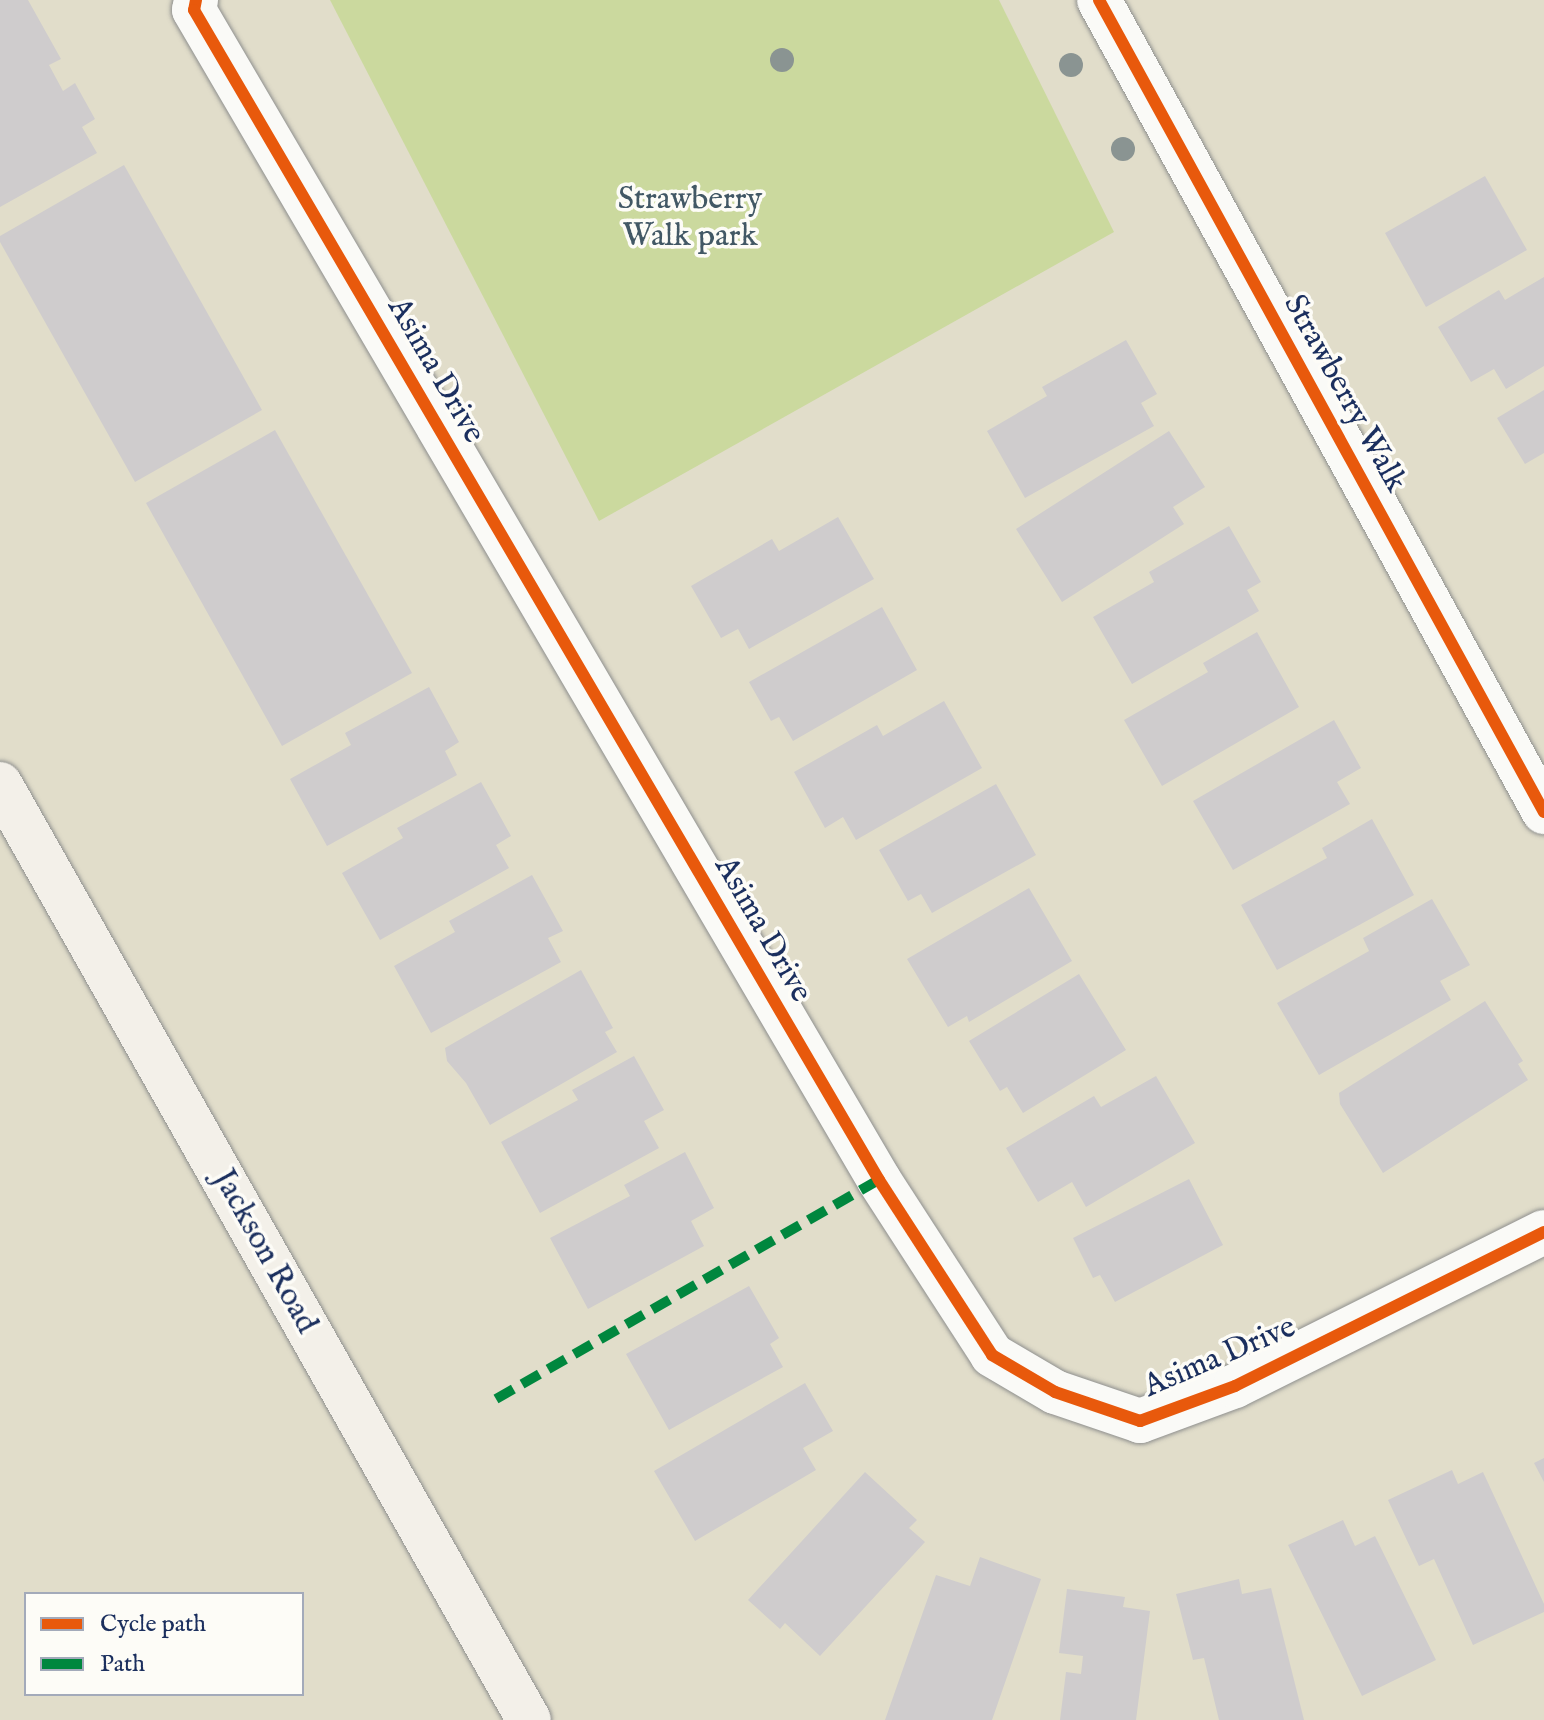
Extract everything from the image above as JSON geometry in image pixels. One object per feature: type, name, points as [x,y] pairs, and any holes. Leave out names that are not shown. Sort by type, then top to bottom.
[{"type":"main road","name":"Jackson Road","points":[[0,784],[529,1720]]},
{"type":"street","name":"Asima Drive","points":[[196,0],[194,10],[870,1167],[992,1355],[1055,1392],[1140,1421],[1235,1386],[1544,1232]]},
{"type":"street","name":"Strawberry Walk","points":[[1099,0],[1544,812]]},
{"type":"green space","name":"Strawberry Walk park","points":[[330,0],[999,0],[1114,232],[599,521]]},
{"type":"building","points":[[0,0],[28,0],[61,59],[49,65],[63,91],[75,83],[95,119],[82,127],[97,153],[0,207]]},
{"type":"building","points":[[124,165],[262,410],[135,482],[0,242],[0,236]]},
{"type":"building","points":[[1485,176],[1527,250],[1426,307],[1385,233]]},
{"type":"building","points":[[1544,277],[1544,366],[1506,389],[1494,369],[1471,382],[1438,327],[1499,290],[1505,300]]},
{"type":"building","points":[[1126,340],[1157,394],[1141,403],[1154,426],[1025,498],[987,431],[1047,396],[1042,387]]},
{"type":"building","points":[[1544,390],[1544,453],[1525,464],[1497,418]]},
{"type":"building","points":[[275,430],[412,673],[282,746],[146,503]]},
{"type":"building","points":[[1169,431],[1205,487],[1173,507],[1184,524],[1062,602],[1016,529]]},
{"type":"building","points":[[838,517],[874,579],[749,649],[738,629],[721,638],[691,586],[772,539],[779,551]]},
{"type":"building","points":[[1229,526],[1261,582],[1247,590],[1259,611],[1132,684],[1093,617],[1154,582],[1149,572]]},
{"type":"building","points":[[882,607],[917,670],[793,741],[779,717],[771,721],[749,682]]},
{"type":"building","points":[[1257,632],[1299,707],[1162,786],[1124,720],[1208,672],[1203,663]]},
{"type":"building","points":[[429,687],[459,742],[445,751],[457,775],[327,846],[290,779],[351,745],[345,733]]},
{"type":"building","points":[[944,701],[982,768],[856,840],[843,817],[825,828],[794,772],[877,725],[883,736]]},
{"type":"building","points":[[1334,720],[1361,768],[1337,782],[1350,804],[1233,870],[1193,801]]},
{"type":"building","points":[[481,782],[511,836],[496,845],[509,868],[380,940],[342,873],[403,838],[397,828]]},
{"type":"building","points":[[996,784],[1036,855],[932,913],[921,894],[908,901],[879,850]]},
{"type":"building","points":[[1372,819],[1414,895],[1277,970],[1241,905],[1327,858],[1322,848]]},
{"type":"building","points":[[532,875],[563,931],[548,938],[561,962],[431,1033],[394,966],[455,932],[449,921]]},
{"type":"building","points":[[1029,888],[1072,961],[969,1022],[967,1016],[948,1027],[907,959]]},
{"type":"building","points":[[1432,899],[1470,965],[1440,981],[1451,1000],[1319,1075],[1277,1003],[1369,951],[1363,938]]},
{"type":"building","points":[[581,970],[613,1028],[605,1032],[617,1052],[490,1125],[466,1083],[447,1061],[445,1048]]},
{"type":"building","points":[[1079,974],[1126,1050],[1023,1113],[1007,1087],[1000,1091],[969,1041]]},
{"type":"building","points":[[1485,1001],[1523,1061],[1518,1064],[1528,1080],[1383,1173],[1340,1104],[1339,1093]]},
{"type":"building","points":[[634,1056],[664,1110],[644,1121],[659,1148],[540,1213],[501,1142],[578,1100],[572,1090]]},
{"type":"building","points":[[1156,1076],[1195,1143],[1086,1207],[1072,1182],[1038,1202],[1006,1148],[1094,1096],[1101,1107]]},
{"type":"building","points":[[685,1152],[714,1208],[691,1221],[704,1246],[588,1309],[550,1238],[630,1196],[624,1185]]},
{"type":"building","points":[[1189,1179],[1223,1245],[1115,1302],[1100,1275],[1093,1278],[1073,1238]]},
{"type":"building","points":[[749,1286],[779,1338],[770,1344],[783,1367],[669,1430],[626,1354]]},
{"type":"building","points":[[805,1383],[833,1431],[803,1448],[816,1470],[695,1541],[654,1471]]},
{"type":"building","points":[[1544,1458],[1544,1482],[1534,1463]]},
{"type":"building","points":[[1452,1470],[1458,1484],[1483,1472],[1544,1604],[1544,1612],[1473,1645],[1434,1559],[1419,1566],[1388,1500]]},
{"type":"building","points":[[865,1472],[917,1520],[909,1528],[925,1542],[820,1656],[785,1623],[780,1629],[748,1600]]},
{"type":"building","points":[[1343,1520],[1355,1546],[1375,1536],[1436,1660],[1362,1696],[1288,1545]]},
{"type":"building","points":[[980,1557],[1041,1579],[992,1720],[885,1720],[936,1575],[970,1586]]},
{"type":"building","points":[[1239,1579],[1242,1594],[1271,1588],[1304,1720],[1219,1720],[1204,1658],[1193,1660],[1176,1594]]},
{"type":"building","points":[[1067,1589],[1125,1597],[1123,1607],[1150,1611],[1136,1720],[1060,1720],[1066,1672],[1081,1674],[1083,1656],[1059,1653]]},
{"type":"marked path","points":[[496,1399],[879,1180]]},
{"type":"cycle path","points":[[196,0],[194,10],[879,1180],[992,1355],[1055,1392],[1140,1421],[1235,1386],[1544,1232]]},
{"type":"cycle path","points":[[1099,0],[1544,812]]}]
